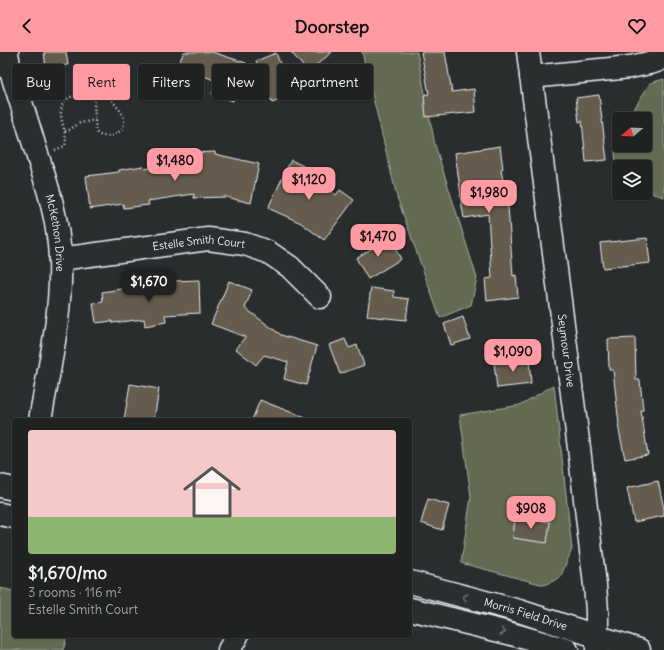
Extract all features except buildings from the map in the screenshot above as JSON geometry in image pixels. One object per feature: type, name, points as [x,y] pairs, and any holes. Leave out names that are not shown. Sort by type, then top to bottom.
[{"type":"street","name":"McKethon Drive","points":[[7,52],[9,66],[46,180],[55,217],[60,259],[60,284],[56,331],[40,418]]},
{"type":"street","name":"Seymour Drive","points":[[528,52],[579,448],[595,585],[597,643]]},
{"type":"street","points":[[531,77],[630,67],[654,62],[664,58]]},
{"type":"street","name":"Estelle Smith Court","points":[[60,259],[208,239],[244,244],[268,252],[290,267],[320,297]]},
{"type":"street","points":[[0,486],[12,489]]},
{"type":"street","points":[[0,514],[12,517]]},
{"type":"street","name":"Morris Field Drive","points":[[412,583],[519,611],[597,643],[639,650]]},
{"type":"street","points":[[412,609],[508,633],[567,650]]},
{"type":"street","points":[[229,650],[237,638]]},
{"type":"path","points":[[55,150],[65,146],[65,131],[61,112],[62,104],[66,99],[73,96]]},
{"type":"path","points":[[95,100],[94,103],[96,132],[102,136],[111,136],[117,134],[124,124],[124,118],[120,110],[111,100]]},
{"type":"path","points":[[65,131],[80,123],[95,120]]},
{"type":"green space","points":[[362,52],[417,52],[435,145],[477,278],[471,305],[440,318],[397,197],[373,98],[373,64],[365,64]]},
{"type":"green space","points":[[664,79],[664,197],[652,193],[652,160],[616,160],[615,152],[652,152],[652,112],[632,112],[650,83]]},
{"type":"green space","points":[[554,385],[572,549],[560,578],[544,585],[461,563],[471,497],[460,415],[520,405]]},
{"type":"green space","points":[[0,588],[12,591],[12,638],[65,638],[66,641],[63,650],[0,650]]}]
